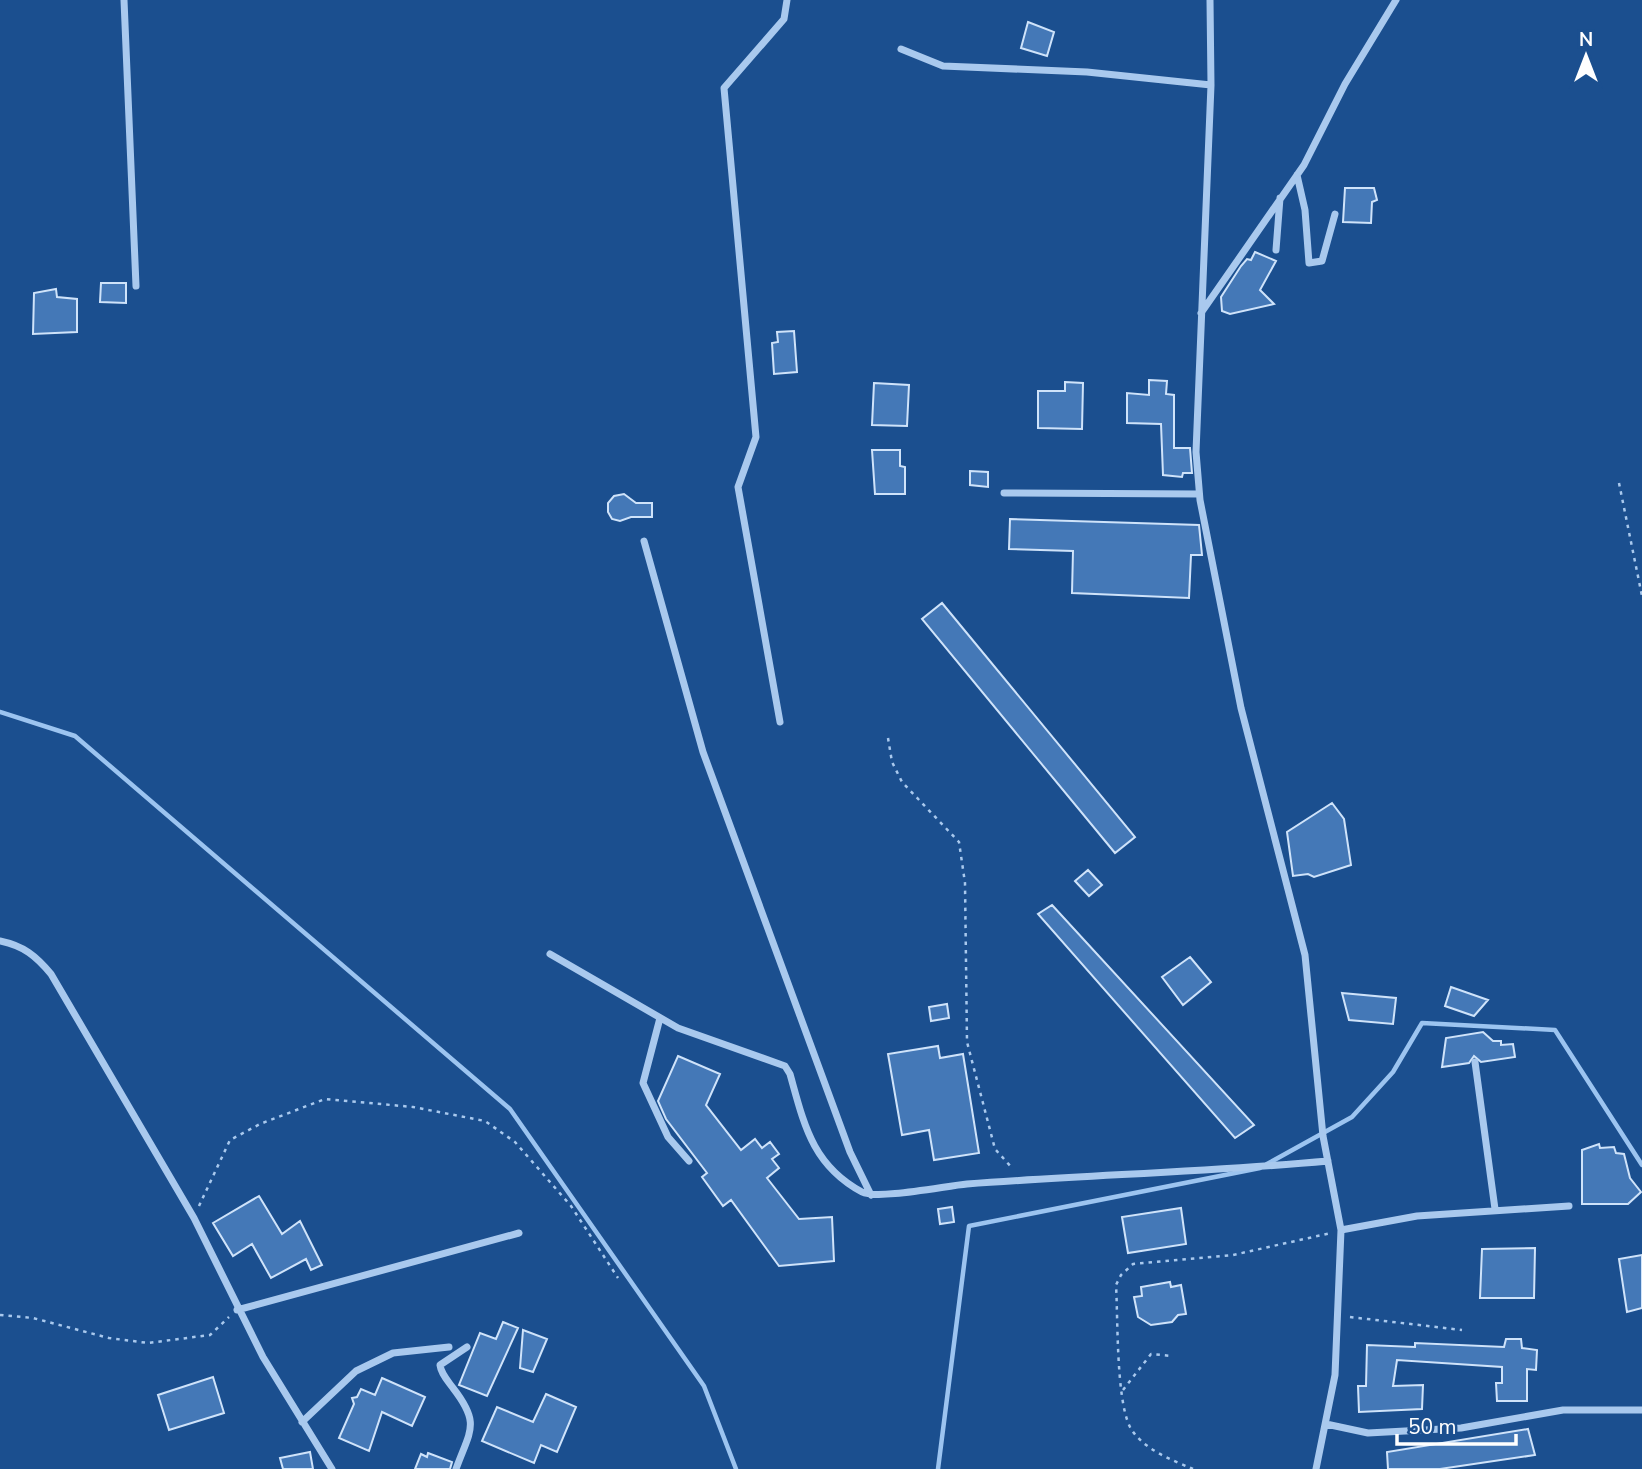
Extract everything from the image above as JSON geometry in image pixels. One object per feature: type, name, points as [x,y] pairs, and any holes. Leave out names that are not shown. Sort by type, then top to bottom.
[{"type":"street","points":[[124,0],[136,286]]},
{"type":"street","points":[[780,722],[738,487],[756,437],[724,88],[784,19],[787,0]]},
{"type":"street","points":[[1210,0],[1211,85],[1196,452],[1199,495],[1241,708],[1305,955],[1325,1150],[1341,1230],[1335,1375],[1316,1469]]},
{"type":"street","points":[[1200,313],[1297,175],[1345,84],[1396,0]]},
{"type":"street","points":[[901,49],[943,65],[1087,72],[1211,85]]},
{"type":"street","points":[[1297,175],[1305,210],[1308,263],[1322,261],[1335,214]]},
{"type":"street","points":[[1276,250],[1280,197]]},
{"type":"street","points":[[1004,493],[1199,495]]},
{"type":"street","points":[[644,541],[703,752],[850,1152],[871,1195]]},
{"type":"street","points":[[0,940],[19,945],[35,955],[51,974],[194,1218],[237,1310],[332,1469]]},
{"type":"street","points":[[550,954],[678,1028],[785,1066],[790,1074],[811,1144],[826,1165],[871,1195],[1021,1180],[1214,1171],[1328,1161]]},
{"type":"street","points":[[660,1018],[643,1083],[668,1137],[689,1161]]},
{"type":"street","points":[[1475,1062],[1495,1209]]},
{"type":"street","points":[[1341,1230],[1417,1216],[1569,1206]]},
{"type":"street","points":[[237,1310],[519,1233]]},
{"type":"street","points":[[302,1422],[356,1371],[393,1353],[449,1346]]},
{"type":"street","points":[[456,1469],[472,1419],[469,1408],[442,1373],[440,1364],[467,1347]]},
{"type":"street","points":[[1326,1424],[1368,1433],[1461,1428],[1563,1410],[1642,1410]]},
{"type":"path","points":[[1619,483],[1642,596]]},
{"type":"path","points":[[888,738],[892,762],[902,782],[959,842],[965,883],[967,1042],[995,1149],[1021,1180]]},
{"type":"path","points":[[194,1218],[230,1140],[260,1124],[325,1099],[413,1107],[485,1121],[514,1142],[571,1206],[618,1278]]},
{"type":"path","points":[[1193,1469],[1159,1454],[1131,1427],[1123,1390],[1116,1284],[1121,1275],[1133,1264],[1233,1255],[1341,1230]]},
{"type":"path","points":[[0,1315],[33,1318],[109,1338],[148,1343],[210,1335],[237,1310]]},
{"type":"path","points":[[1339,1315],[1462,1330]]},
{"type":"path","points":[[1123,1390],[1151,1354],[1171,1356]]},
{"type":"building","points":[[1028,22],[1054,32],[1047,56],[1021,48]]},
{"type":"building","points":[[1345,188],[1374,188],[1377,200],[1372,202],[1371,223],[1343,222]]},
{"type":"building","points":[[1255,252],[1276,261],[1260,290],[1274,304],[1230,314],[1222,311],[1221,297],[1241,266],[1247,259],[1251,260]]},
{"type":"building","points":[[101,283],[126,283],[126,303],[100,302]]},
{"type":"building","points":[[56,289],[57,297],[77,299],[77,332],[33,334],[34,293]]},
{"type":"building","points":[[794,331],[797,372],[774,374],[772,343],[778,342],[777,332]]},
{"type":"building","points":[[1149,380],[1167,381],[1166,394],[1174,395],[1174,448],[1190,448],[1192,473],[1183,473],[1182,477],[1163,475],[1161,424],[1127,423],[1127,393],[1149,395]]},
{"type":"building","points":[[1065,382],[1083,383],[1082,429],[1038,428],[1038,391],[1065,391]]},
{"type":"building","points":[[874,383],[909,385],[907,426],[872,425]]},
{"type":"building","points":[[872,450],[900,450],[900,466],[905,467],[905,494],[875,494]]},
{"type":"building","points":[[970,471],[988,472],[988,487],[970,485]]},
{"type":"building","points":[[624,494],[636,503],[652,503],[652,517],[631,517],[620,521],[612,519],[608,512],[608,503],[614,496]]},
{"type":"building","points":[[1010,519],[1199,525],[1202,555],[1191,555],[1189,598],[1072,593],[1073,551],[1009,549]]},
{"type":"building","points":[[942,603],[1135,837],[1115,853],[922,619]]},
{"type":"building","points":[[1332,803],[1344,819],[1351,865],[1314,877],[1308,874],[1293,876],[1287,832]]},
{"type":"building","points":[[1088,870],[1102,885],[1089,896],[1075,881]]},
{"type":"building","points":[[1052,905],[1254,1125],[1235,1138],[1038,914]]},
{"type":"building","points":[[1190,957],[1211,982],[1183,1005],[1162,977]]},
{"type":"building","points":[[1451,987],[1488,1000],[1474,1016],[1445,1006]]},
{"type":"building","points":[[1342,993],[1396,998],[1393,1024],[1349,1020]]},
{"type":"building","points":[[947,1004],[949,1018],[931,1021],[929,1007]]},
{"type":"building","points":[[1483,1032],[1493,1041],[1501,1041],[1501,1045],[1513,1044],[1515,1057],[1481,1062],[1474,1056],[1469,1063],[1442,1067],[1446,1038]]},
{"type":"building","points":[[938,1046],[940,1058],[963,1054],[979,1153],[934,1160],[929,1130],[902,1135],[888,1054]]},
{"type":"building","points":[[678,1056],[720,1074],[706,1105],[741,1150],[755,1139],[762,1148],[770,1142],[779,1154],[772,1159],[779,1168],[767,1178],[799,1219],[832,1217],[834,1261],[779,1266],[731,1200],[723,1206],[702,1177],[707,1173],[666,1119],[658,1101]]},
{"type":"building","points":[[1599,1144],[1600,1148],[1614,1147],[1616,1153],[1624,1154],[1630,1178],[1641,1192],[1628,1204],[1582,1204],[1582,1150]]},
{"type":"building","points":[[259,1196],[282,1234],[300,1221],[322,1265],[311,1270],[306,1259],[271,1278],[252,1244],[233,1256],[213,1223]]},
{"type":"building","points":[[952,1207],[954,1222],[940,1224],[938,1209]]},
{"type":"building","points":[[1181,1208],[1186,1244],[1128,1253],[1122,1217]]},
{"type":"building","points":[[1535,1248],[1534,1298],[1480,1298],[1482,1249]]},
{"type":"building","points":[[1642,1255],[1642,1308],[1627,1312],[1619,1259]]},
{"type":"building","points":[[1170,1282],[1171,1287],[1181,1285],[1186,1314],[1178,1315],[1172,1322],[1151,1325],[1138,1317],[1134,1297],[1142,1296],[1141,1287]]},
{"type":"building","points":[[503,1322],[518,1328],[487,1396],[459,1385],[480,1333],[496,1339]]},
{"type":"building","points":[[523,1330],[547,1339],[533,1372],[520,1368]]},
{"type":"building","points":[[1506,1339],[1521,1339],[1522,1348],[1537,1350],[1536,1370],[1527,1369],[1527,1401],[1497,1401],[1496,1383],[1502,1383],[1502,1367],[1397,1360],[1393,1386],[1423,1385],[1422,1409],[1359,1412],[1358,1386],[1366,1386],[1367,1345],[1415,1347],[1415,1343],[1504,1347]]},
{"type":"building","points":[[213,1377],[224,1413],[169,1430],[158,1395]]},
{"type":"building","points":[[382,1378],[425,1397],[412,1426],[382,1412],[369,1451],[339,1438],[354,1404],[352,1398],[357,1397],[361,1389],[375,1395]]},
{"type":"building","points":[[546,1394],[576,1407],[557,1452],[541,1445],[534,1463],[482,1441],[497,1407],[533,1422]]},
{"type":"building","points":[[1528,1429],[1535,1455],[1440,1469],[1388,1469],[1387,1452]]},
{"type":"building","points":[[310,1452],[313,1469],[283,1469],[280,1458]]},
{"type":"building","points":[[428,1453],[452,1462],[450,1469],[415,1469],[421,1454],[427,1457]]},
{"type":"waterway","points":[[0,712],[75,736],[510,1109],[704,1386],[736,1469]]},
{"type":"waterway","points":[[1267,1164],[1352,1117],[1393,1072],[1422,1023],[1555,1030],[1642,1165]]},
{"type":"waterway","points":[[938,1469],[969,1226],[1260,1168]]}]
